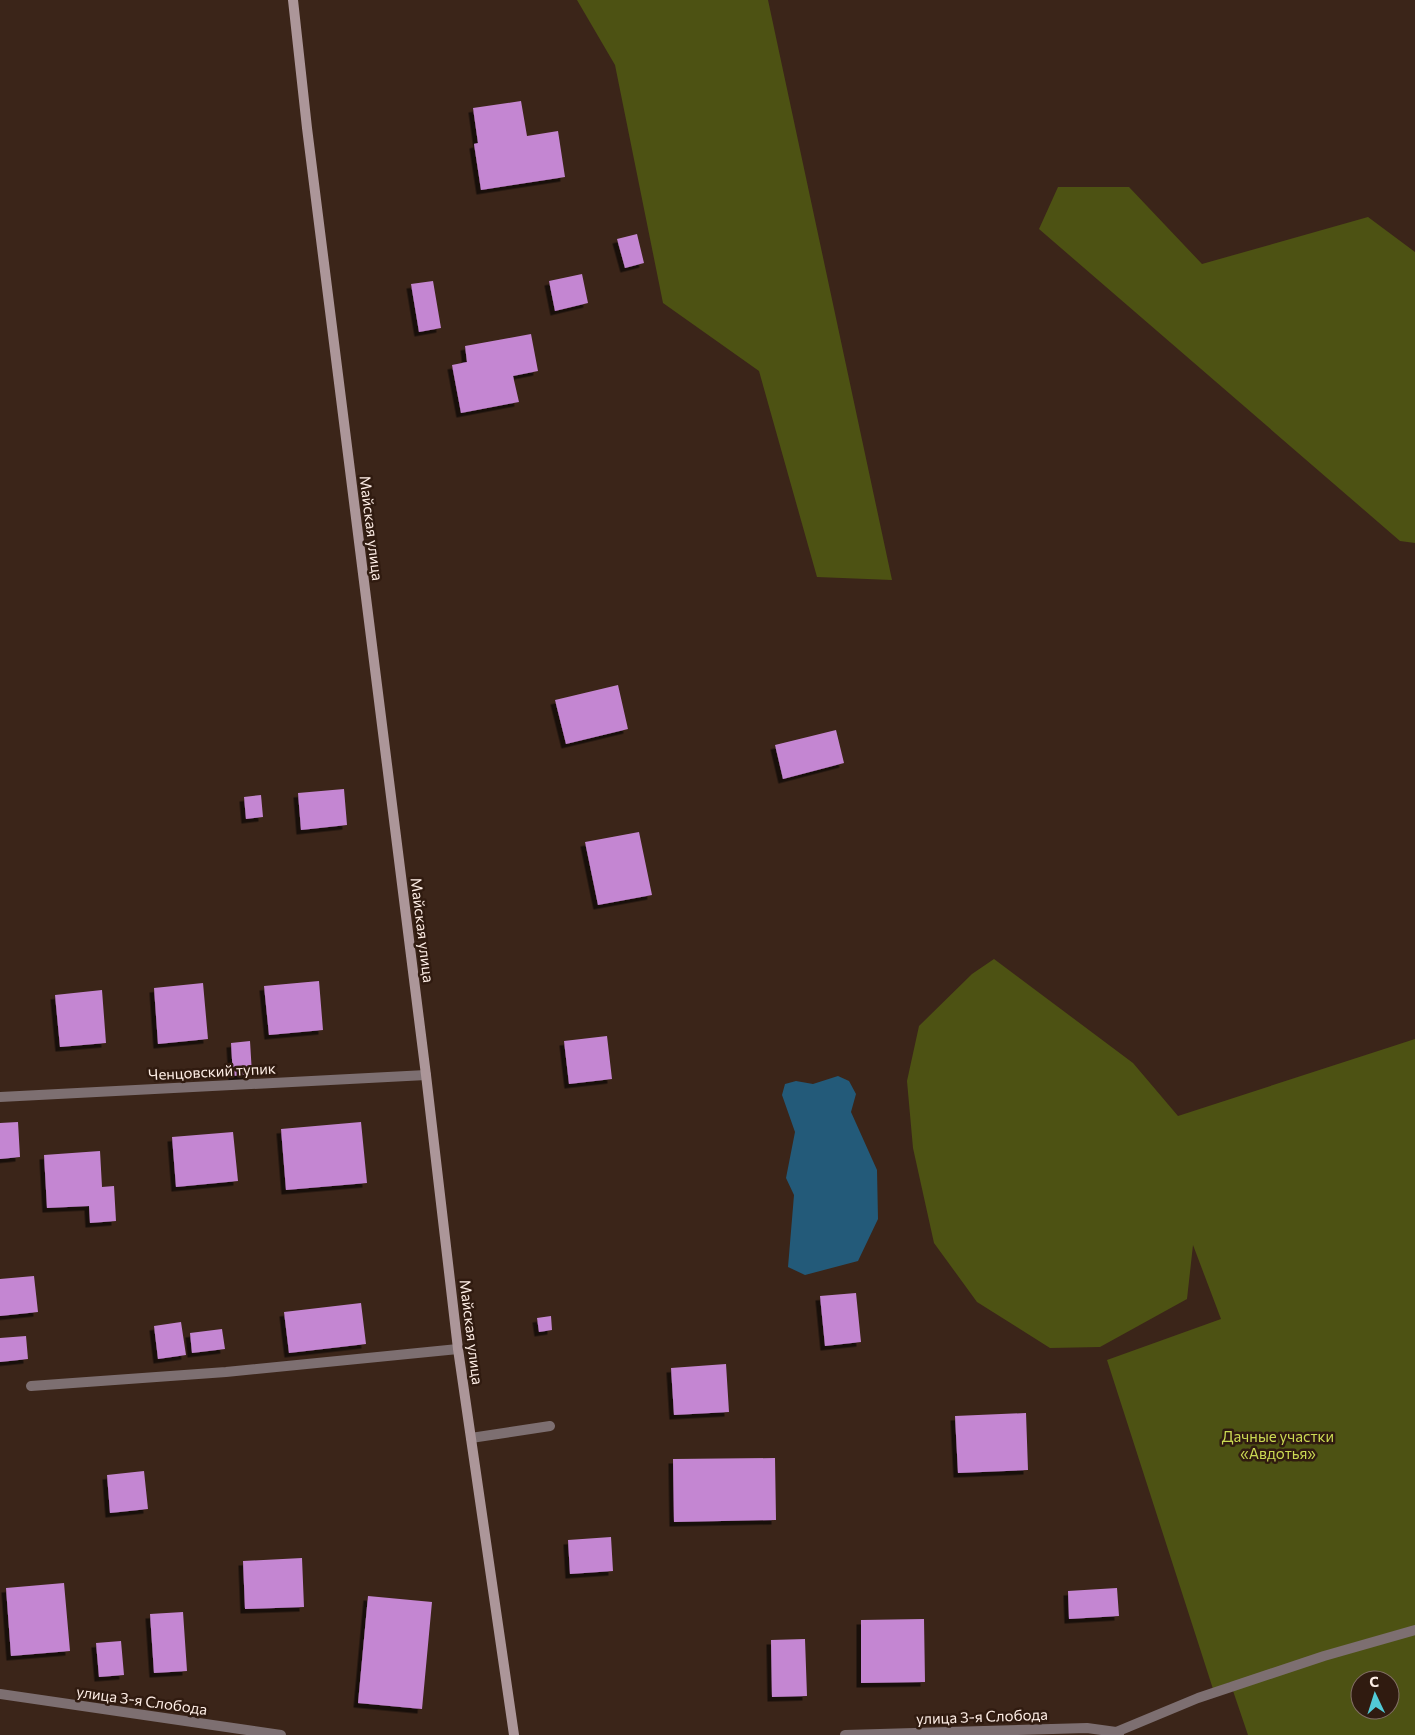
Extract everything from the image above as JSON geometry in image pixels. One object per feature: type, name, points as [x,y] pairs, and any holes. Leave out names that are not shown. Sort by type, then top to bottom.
[{"type":"street","name":"Майская улица","points":[[293,0],[307,128],[426,1075],[458,1349],[514,1735]]},
{"type":"street","name":"Ченцовский тупик","points":[[0,1097],[426,1075]]},
{"type":"street","points":[[31,1386],[226,1372],[458,1349]]},
{"type":"street","points":[[471,1438],[550,1426]]},
{"type":"street","points":[[1118,1733],[1216,1692],[1324,1656],[1415,1630]]},
{"type":"street","name":"улица 3-я Слобода","points":[[0,1694],[280,1735]]},
{"type":"street","name":"улица 3-я Слобода","points":[[845,1735],[1087,1728],[1118,1733]]},
{"type":"green space","points":[[577,0],[768,0],[892,580],[817,577],[759,371],[663,303],[615,65]]},
{"type":"green space","points":[[1058,187],[1129,187],[1202,264],[1368,217],[1415,252],[1415,543],[1400,541],[1039,229]]},
{"type":"green space","name":"Дачные участки «Авдотья»","points":[[994,959],[1133,1063],[1178,1116],[1415,1039],[1415,1735],[1248,1735],[1230,1682],[1213,1689],[1107,1360],[1221,1319],[1193,1245],[1187,1299],[1100,1347],[1050,1348],[977,1302],[934,1243],[913,1148],[907,1081],[919,1026],[972,974]]},
{"type":"water","points":[[838,1076],[849,1081],[856,1094],[851,1112],[877,1170],[878,1219],[858,1261],[805,1275],[788,1267],[794,1195],[786,1178],[795,1132],[782,1095],[785,1084],[796,1081],[813,1084]]},
{"type":"building","points":[[521,101],[527,136],[558,131],[565,177],[481,190],[474,144],[478,143],[473,108]]},
{"type":"building","points":[[637,234],[644,263],[625,268],[617,239]]},
{"type":"building","points":[[582,274],[588,303],[555,311],[549,281]]},
{"type":"building","points":[[433,281],[441,328],[419,332],[411,284]]},
{"type":"building","points":[[531,334],[538,371],[513,376],[519,402],[461,413],[452,365],[467,362],[465,346]]},
{"type":"building","points":[[618,685],[628,729],[566,744],[555,700]]},
{"type":"building","points":[[836,730],[844,763],[783,779],[775,745]]},
{"type":"building","points":[[344,789],[347,825],[301,830],[298,793]]},
{"type":"building","points":[[261,795],[263,817],[246,819],[244,797]]},
{"type":"building","points":[[639,832],[652,895],[598,905],[585,842]]},
{"type":"building","points":[[319,981],[323,1030],[269,1035],[264,986]]},
{"type":"building","points":[[203,983],[208,1039],[158,1044],[154,988]]},
{"type":"building","points":[[102,990],[106,1043],[60,1047],[55,995]]},
{"type":"building","points":[[607,1036],[612,1079],[569,1084],[564,1041]]},
{"type":"building","points":[[250,1041],[252,1074],[233,1076],[231,1043]]},
{"type":"building","points":[[18,1122],[20,1157],[0,1159],[0,1123]]},
{"type":"building","points":[[361,1122],[367,1183],[286,1190],[281,1129]]},
{"type":"building","points":[[233,1132],[238,1181],[176,1187],[172,1137]]},
{"type":"building","points":[[100,1151],[102,1187],[114,1186],[116,1221],[90,1223],[89,1206],[47,1208],[44,1155]]},
{"type":"building","points":[[34,1276],[38,1312],[0,1316],[0,1279]]},
{"type":"building","points":[[856,1293],[861,1342],[825,1346],[820,1296]]},
{"type":"building","points":[[361,1303],[366,1344],[289,1353],[284,1312]]},
{"type":"building","points":[[551,1316],[552,1330],[539,1332],[537,1318]]},
{"type":"building","points":[[181,1322],[186,1355],[158,1359],[154,1326]]},
{"type":"building","points":[[222,1329],[225,1349],[192,1353],[190,1333]]},
{"type":"building","points":[[26,1336],[28,1359],[0,1362],[0,1338]]},
{"type":"building","points":[[726,1364],[729,1412],[674,1415],[671,1368]]},
{"type":"building","points":[[1026,1413],[1028,1470],[958,1473],[955,1416]]},
{"type":"building","points":[[775,1458],[776,1520],[674,1522],[673,1459]]},
{"type":"building","points":[[144,1471],[148,1509],[110,1513],[107,1475]]},
{"type":"building","points":[[611,1537],[613,1571],[570,1574],[568,1540]]},
{"type":"building","points":[[302,1558],[304,1607],[245,1609],[243,1561]]},
{"type":"building","points":[[64,1583],[70,1651],[11,1656],[6,1588]]},
{"type":"building","points":[[1117,1588],[1119,1616],[1069,1619],[1068,1591]]},
{"type":"building","points":[[368,1596],[432,1602],[422,1709],[358,1703]]},
{"type":"building","points":[[183,1612],[187,1671],[154,1673],[150,1614]]},
{"type":"building","points":[[924,1619],[925,1682],[861,1683],[861,1620]]},
{"type":"building","points":[[805,1639],[807,1696],[772,1697],[771,1640]]},
{"type":"building","points":[[121,1641],[124,1675],[99,1677],[96,1643]]}]
